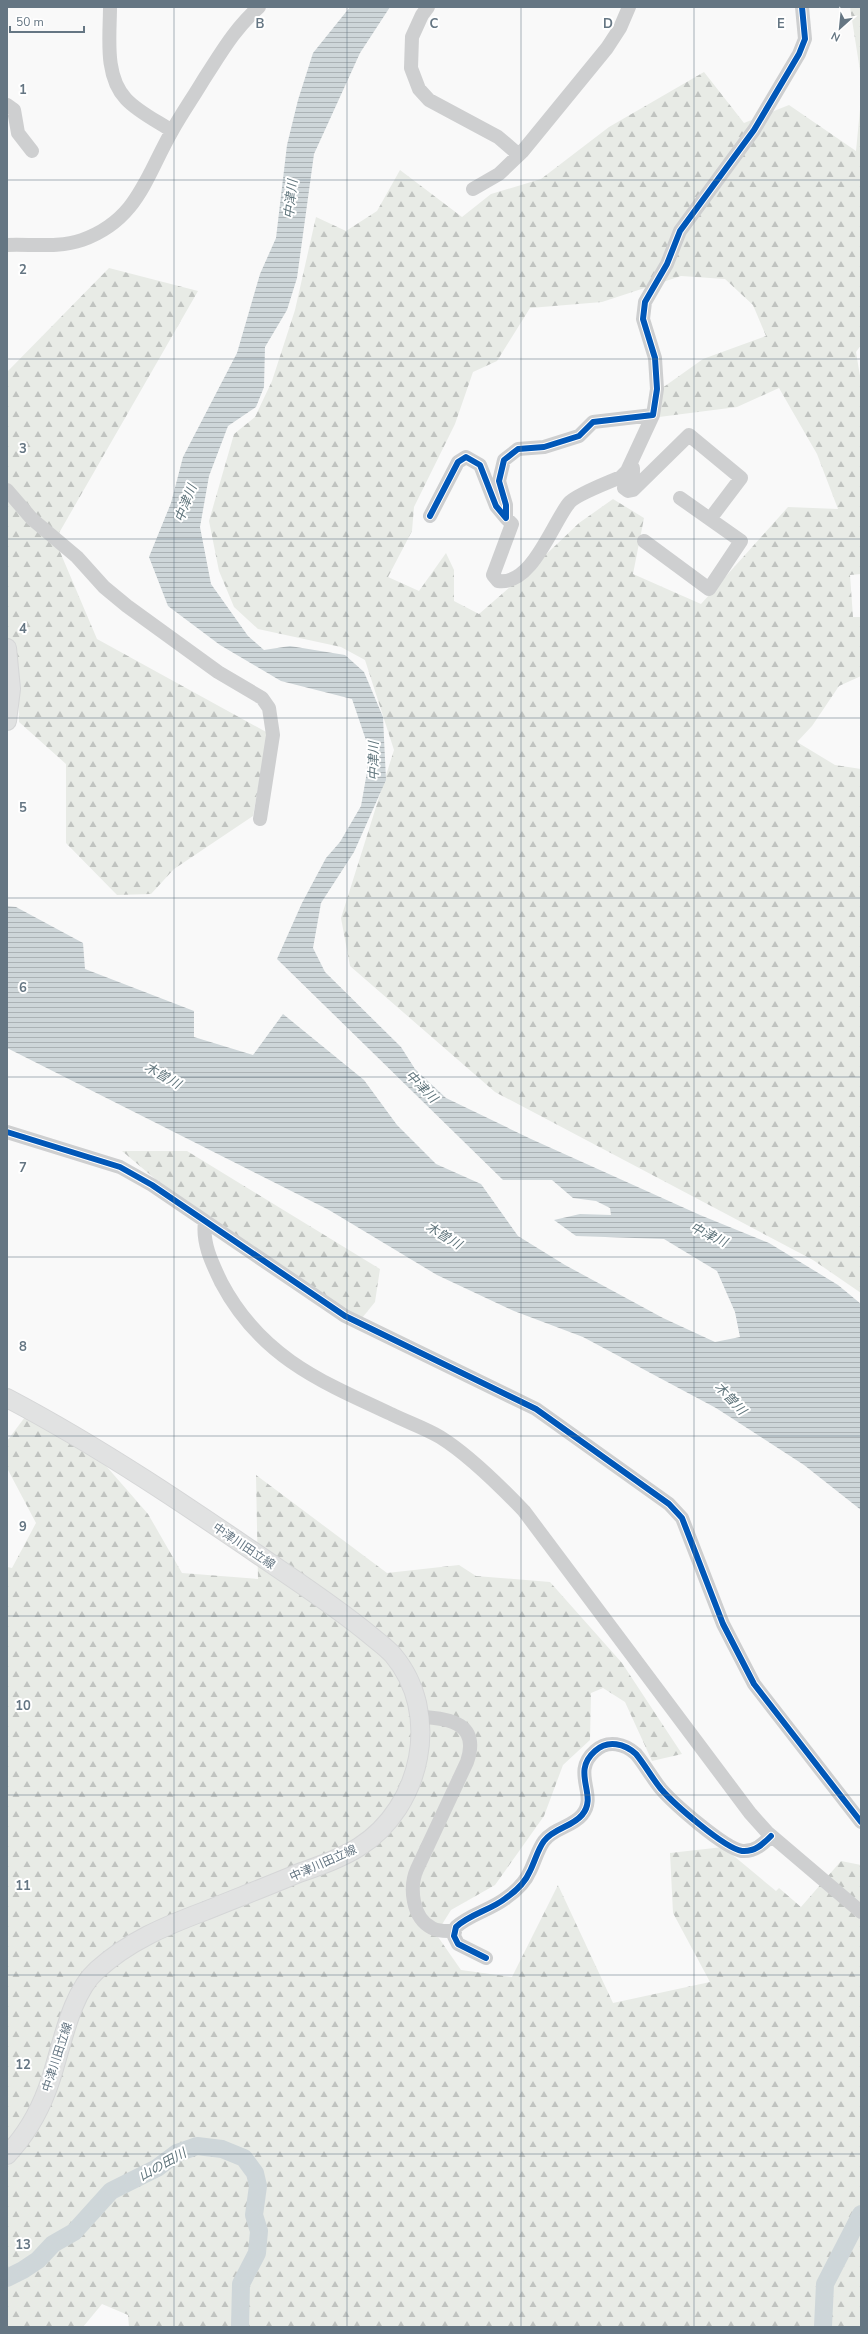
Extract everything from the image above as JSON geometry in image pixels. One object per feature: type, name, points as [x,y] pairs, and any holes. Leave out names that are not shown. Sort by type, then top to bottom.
[{"type":"main road","points":[[7,648],[11,689],[7,721]]},
{"type":"main road","name":"中津川田立線","points":[[7,1398],[76,1435],[116,1460],[347,1616],[392,1654],[407,1676],[420,1717],[421,1738],[418,1760],[408,1792],[390,1821],[359,1847],[314,1868],[148,1933],[119,1950],[93,1973],[73,2006],[48,2088],[36,2114],[18,2144],[7,2155]]},
{"type":"street","points":[[110,7],[111,69],[117,84],[125,99],[172,131]]},
{"type":"street","points":[[7,245],[64,243],[82,240],[96,234],[123,214],[138,198],[172,131],[234,32],[259,7]]},
{"type":"street","points":[[428,7],[412,35],[411,68],[419,89],[429,100],[498,137],[519,155]]},
{"type":"street","points":[[473,189],[499,174],[519,155],[607,48],[620,28],[629,7]]},
{"type":"street","points":[[430,516],[458,462],[466,457],[480,465],[496,506],[512,524],[493,575],[498,581],[504,582],[517,575],[537,559],[570,502],[621,477],[627,471],[653,415],[657,389],[655,358],[643,319],[645,302],[666,264],[680,231],[754,130],[799,54],[805,39],[802,7]]},
{"type":"street","points":[[7,105],[14,110],[18,133],[32,152]]},
{"type":"street","points":[[506,518],[506,506],[499,481],[504,460],[518,449],[544,447],[579,436],[593,422],[653,415]]},
{"type":"street","points":[[633,459],[633,472],[624,488],[628,490],[633,490],[689,435],[741,478],[710,519]]},
{"type":"street","points":[[7,490],[32,519],[77,557],[104,587],[127,606],[218,672],[262,698],[270,708],[273,735],[260,819]]},
{"type":"street","points":[[644,541],[709,589],[741,541],[680,498]]},
{"type":"street","points":[[7,1132],[120,1167],[152,1185],[345,1316],[536,1409],[669,1504],[682,1518],[723,1624],[754,1684],[774,1712],[861,1822]]},
{"type":"street","points":[[205,1222],[203,1236],[214,1268],[230,1298],[252,1328],[284,1357],[316,1379],[440,1437],[507,1493],[524,1511],[750,1813],[771,1836],[861,1912]]},
{"type":"street","points":[[420,1717],[440,1718],[454,1721],[464,1730],[470,1741],[471,1748],[467,1762],[417,1868],[413,1882],[414,1902],[424,1922],[436,1930],[454,1931]]},
{"type":"street","points":[[486,1958],[458,1944],[454,1936],[454,1931],[459,1924],[501,1902],[518,1888],[528,1877],[544,1842],[554,1832],[582,1816],[588,1798],[583,1781],[584,1768],[595,1750],[606,1745],[618,1744],[636,1754],[660,1788],[672,1801],[731,1847],[743,1851],[754,1849],[771,1836]]},
{"type":"green space","points":[[850,7],[861,7],[861,77]]},
{"type":"green space","points":[[704,72],[744,123],[789,105],[856,151],[861,99],[861,345],[856,352],[861,382],[861,574],[850,575],[853,617],[861,617],[861,676],[839,686],[812,726],[797,742],[835,765],[861,769],[861,1293],[813,1260],[495,1092],[350,966],[341,918],[394,750],[365,660],[341,647],[258,629],[234,607],[219,571],[209,521],[234,434],[255,417],[272,381],[295,310],[316,217],[346,231],[377,211],[400,170],[462,217],[491,194],[541,179],[609,127]],"holes":[[[681,276],[725,279],[753,305],[766,336],[703,359],[658,391],[659,417],[737,407],[779,388],[817,454],[838,509],[788,507],[701,604],[633,574],[644,518],[613,499],[579,523],[533,567],[479,614],[454,601],[454,570],[446,553],[419,591],[388,577],[412,531],[414,507],[455,424],[473,372],[497,361],[530,308],[602,302]]]},
{"type":"green space","points":[[109,268],[198,291],[55,540],[97,639],[268,733],[253,816],[174,869],[151,894],[117,895],[66,843],[66,764],[19,722],[18,663],[7,663],[7,372]]},
{"type":"green space","points":[[122,1151],[187,1151],[380,1269],[375,1302],[358,1323],[249,1258]]},
{"type":"green space","points":[[25,1417],[100,1459],[148,1514],[182,1573],[258,1579],[256,1475],[387,1573],[459,1565],[476,1576],[550,1582],[622,1663],[682,1754],[652,1761],[625,1702],[603,1688],[591,1693],[590,1740],[563,1765],[544,1816],[495,1885],[451,1910],[436,1934],[461,1970],[512,1977],[558,1885],[613,2003],[710,1982],[673,1913],[670,1853],[723,1847],[776,1891],[779,1888],[801,1907],[841,1861],[861,1865],[861,2327],[129,2327],[128,2315],[102,2304],[83,2327],[7,2327],[7,1567],[12,1568],[36,1523],[7,1468],[7,1441]]},
{"type":"water","points":[[350,7],[390,7],[360,53],[314,154],[297,278],[287,310],[265,347],[264,387],[256,407],[228,426],[209,476],[200,527],[211,584],[248,636],[264,650],[290,646],[345,655],[364,672],[383,717],[386,780],[354,852],[321,903],[313,948],[325,972],[401,1047],[415,1069],[446,1098],[531,1139],[700,1215],[769,1243],[838,1285],[861,1304],[861,1510],[804,1465],[716,1408],[583,1337],[514,1311],[437,1275],[329,1210],[7,1048],[7,906],[16,907],[83,943],[85,969],[194,1011],[194,1037],[253,1055],[283,1014],[364,1080],[397,1125],[436,1164],[481,1184],[518,1236],[565,1265],[663,1318],[715,1342],[740,1337],[735,1312],[717,1271],[664,1239],[576,1236],[554,1220],[580,1214],[611,1215],[610,1208],[596,1201],[573,1198],[552,1180],[503,1180],[277,959],[302,903],[326,858],[340,842],[361,806],[367,772],[368,746],[352,699],[281,681],[220,645],[168,606],[149,557],[171,503],[183,457],[237,353],[260,274],[276,238],[287,145],[298,100],[313,53]]},
{"type":"waterway","name":"山の田川","points":[[7,2278],[38,2260],[53,2244],[74,2232],[111,2191],[157,2168],[177,2153],[197,2146],[222,2149],[244,2158],[255,2173],[258,2186],[254,2215],[259,2231],[257,2253],[241,2284],[240,2327]]},
{"type":"waterway","name":"山の田川","points":[[823,2327],[825,2284],[861,2214]]},
{"type":"cycle path","points":[[430,516],[458,462],[466,457],[480,465],[496,506],[506,518],[506,505],[499,481],[504,460],[518,449],[544,447],[579,436],[593,422],[653,415],[657,389],[655,358],[643,319],[645,302],[667,264],[680,231],[754,130],[799,54],[805,39],[802,7]]},
{"type":"cycle path","points":[[7,1132],[120,1167],[152,1185],[345,1316],[536,1409],[669,1504],[682,1518],[723,1624],[754,1684],[861,1822]]},
{"type":"cycle path","points":[[486,1958],[458,1944],[454,1936],[456,1927],[494,1906],[517,1890],[528,1875],[544,1841],[553,1833],[578,1819],[582,1815],[588,1800],[584,1776],[585,1767],[588,1759],[600,1747],[611,1744],[622,1745],[636,1754],[667,1796],[712,1834],[734,1848],[742,1851],[755,1849],[762,1845],[771,1836]]},
{"type":"water label","name":"中津川","points":[[290,199]]},
{"type":"water label","name":"中津川","points":[[185,503]]},
{"type":"water label","name":"中津川","points":[[373,761]]},
{"type":"water label","name":"木曽川","points":[[163,1075]]},
{"type":"water label","name":"中津川","points":[[422,1086]]},
{"type":"water label","name":"中津川","points":[[709,1234]]},
{"type":"water label","name":"木曽川","points":[[444,1235]]},
{"type":"water label","name":"木曽川","points":[[731,1398]]}]
